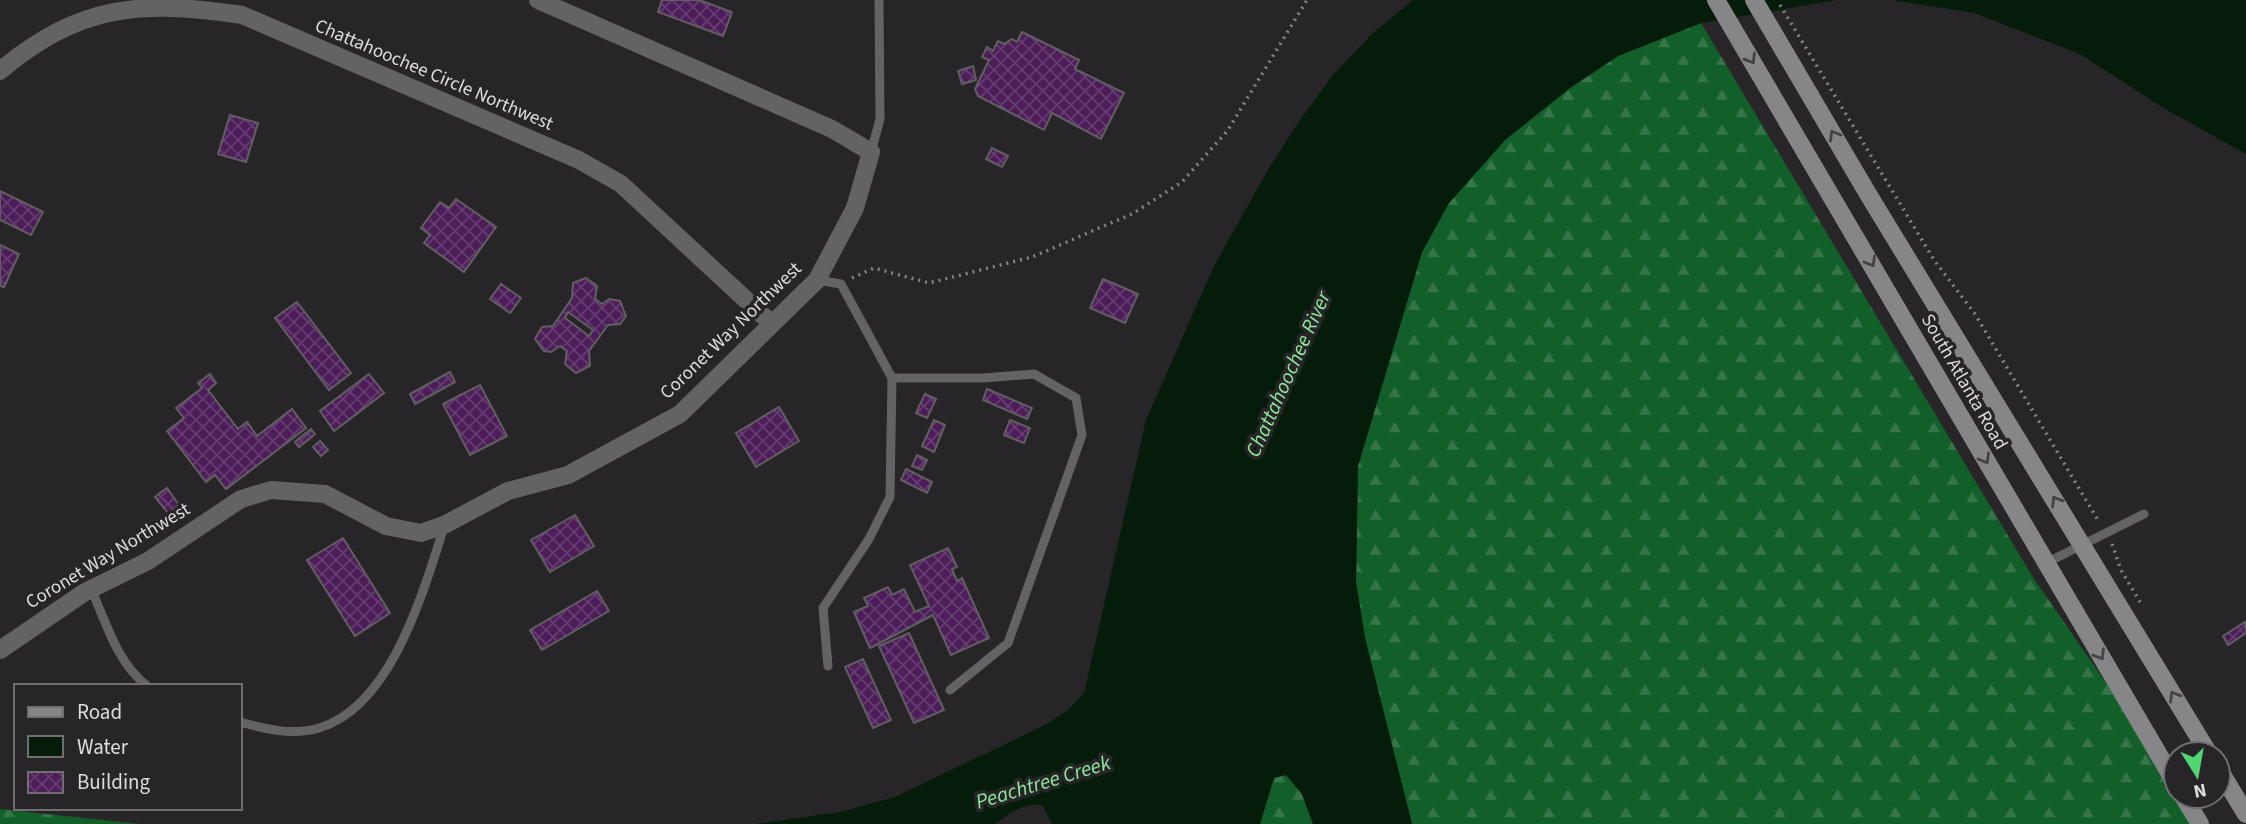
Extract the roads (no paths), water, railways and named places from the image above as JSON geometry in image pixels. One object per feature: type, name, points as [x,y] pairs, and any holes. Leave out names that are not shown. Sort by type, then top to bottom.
[{"type":"main road","name":"South Atlanta Road","points":[[1716,0],[2162,760]]},
{"type":"main road","name":"South Atlanta Road","points":[[1754,0],[1868,194],[2200,740]]},
{"type":"main road","points":[[2232,791],[2246,814]]},
{"type":"street","points":[[538,0],[832,129],[871,152]]},
{"type":"street","name":"Chattahoochee Circle Northwest","points":[[0,71],[29,46],[70,22],[110,8],[152,2],[198,4],[242,15],[579,160],[621,184],[772,324]]},
{"type":"street","name":"Coronet Way Northwest","points":[[0,650],[91,589],[148,561],[241,499],[271,490],[325,494],[386,526],[421,533],[444,525],[508,491],[568,475],[680,414],[817,280],[855,208],[871,152]]},
{"type":"lane","points":[[871,152],[880,119],[879,0]]},
{"type":"lane","points":[[817,280],[841,284],[892,378],[890,497],[869,539],[822,608],[828,666]]},
{"type":"lane","points":[[892,378],[983,378],[1034,374],[1076,398],[1082,435],[1008,643],[950,690]]},
{"type":"lane","points":[[2046,563],[2144,514]]},
{"type":"lane","points":[[242,722],[288,732],[317,729],[345,717],[362,702],[393,658],[421,597],[444,525]]},
{"type":"lane","points":[[91,589],[114,645],[133,674],[145,684]]},
{"type":"water","points":[[1413,0],[1837,0],[1701,23],[1618,56],[1570,88],[1505,140],[1449,203],[1422,252],[1358,466],[1356,582],[1365,638],[1412,824],[1313,824],[1302,794],[1286,775],[1274,778],[1260,824],[1052,824],[1042,805],[1035,805],[1017,810],[995,824],[756,824],[840,812],[895,797],[1047,724],[1069,709],[1084,693],[1146,420],[1214,266],[1269,168],[1333,75],[1372,34]]},
{"type":"water","points":[[1893,0],[2246,0],[2246,154],[2165,109],[2080,54],[1974,13]]},
{"type":"water label","name":"Chattahoochee River","points":[[1288,374]]},
{"type":"water label","name":"Peachtree Creek","points":[[1043,782]]}]
